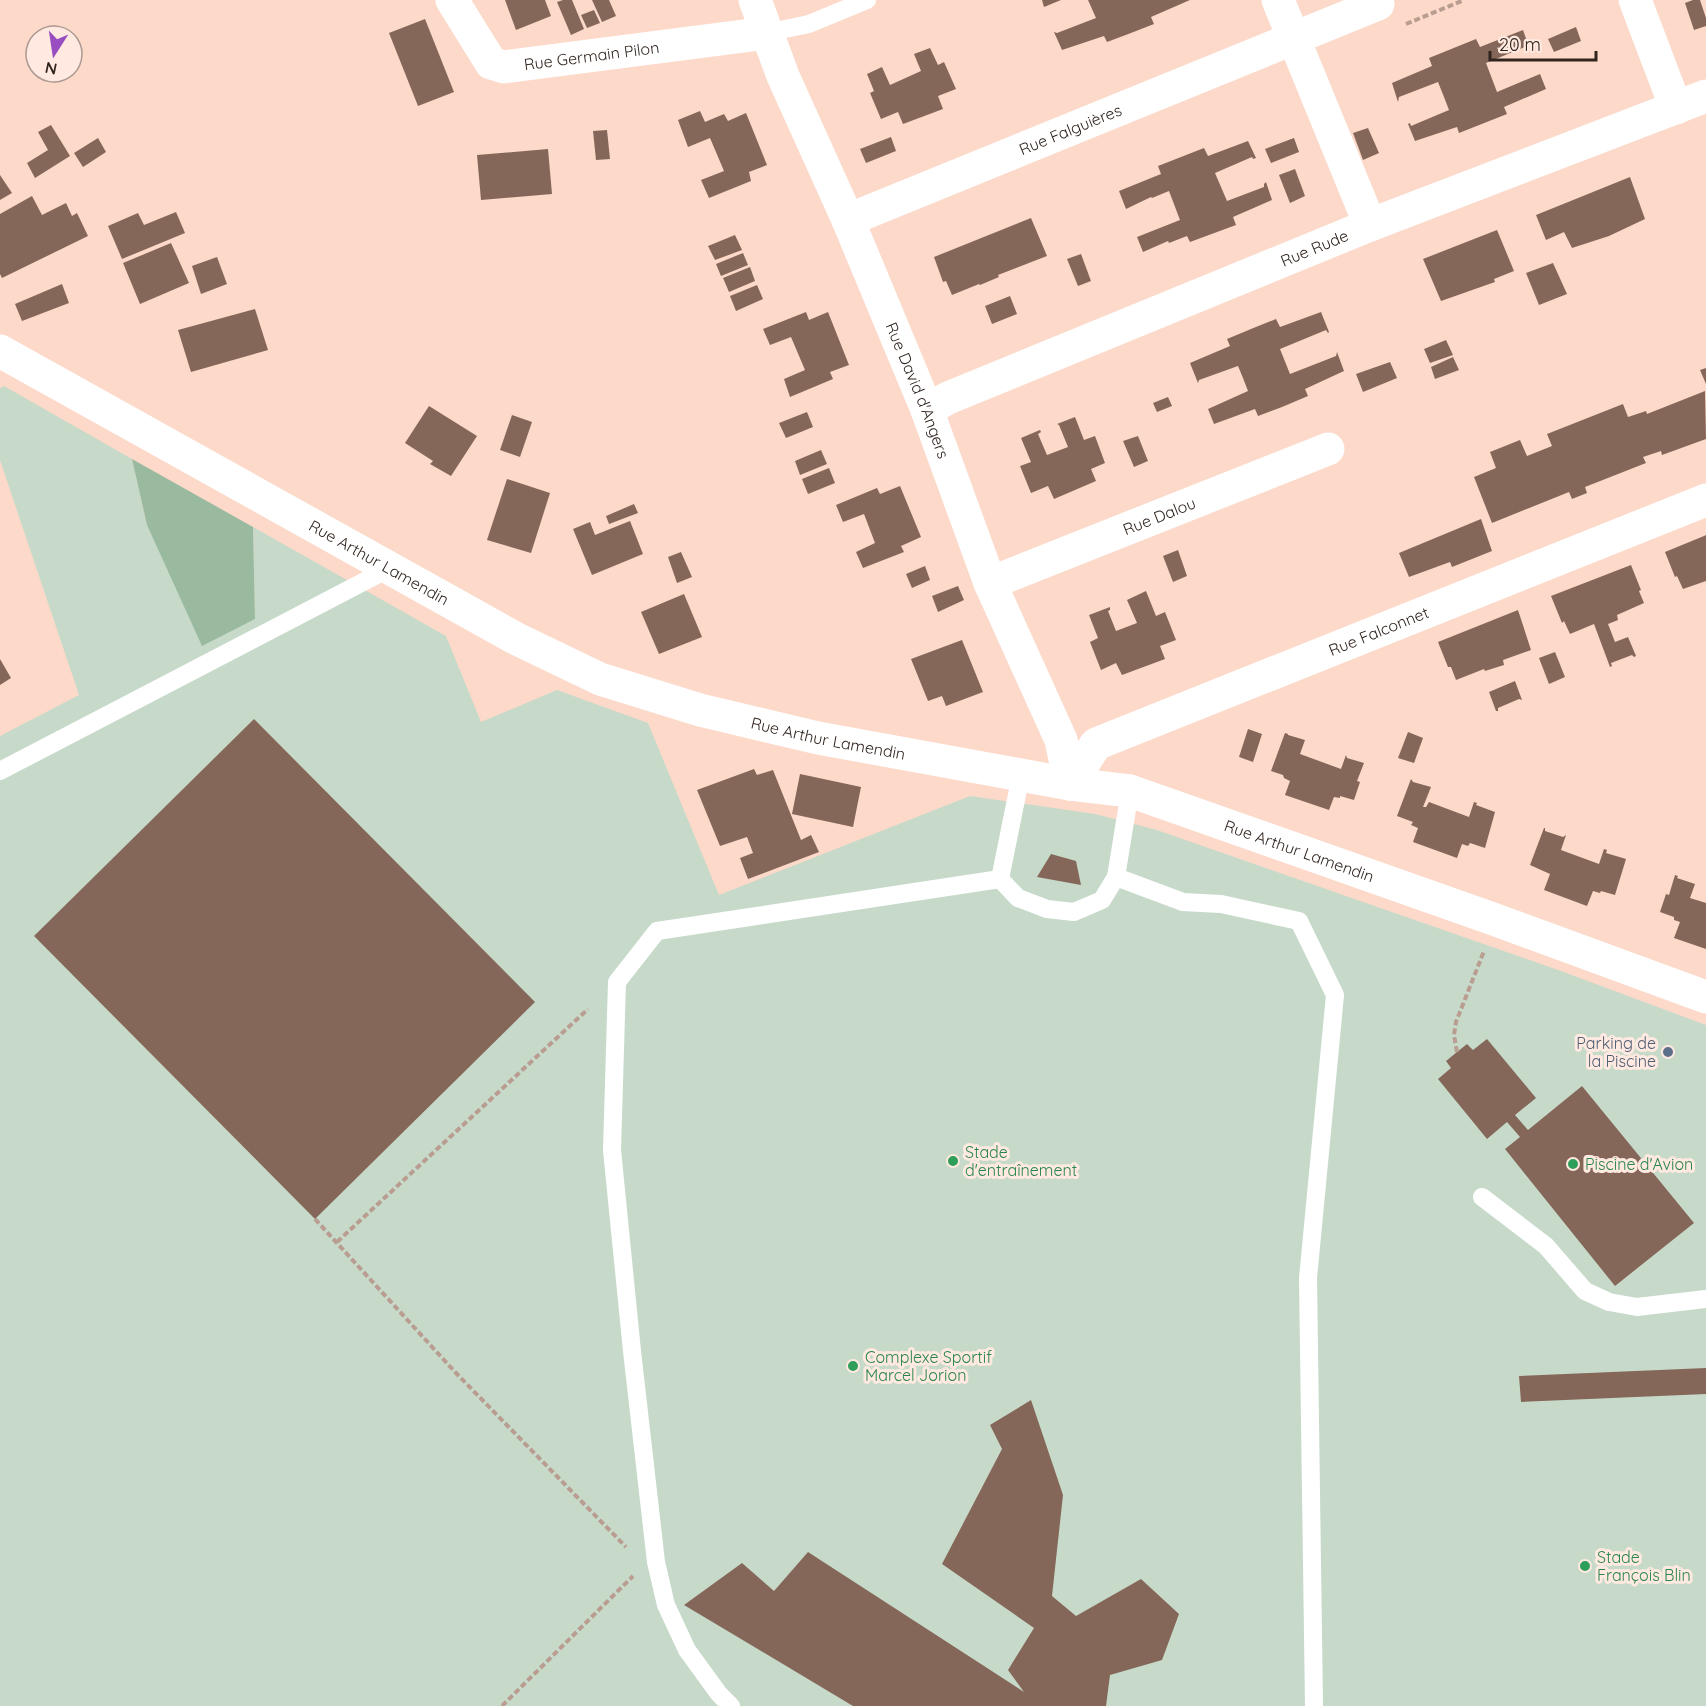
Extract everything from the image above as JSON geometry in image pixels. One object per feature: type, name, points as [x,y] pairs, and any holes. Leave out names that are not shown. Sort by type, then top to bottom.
[{"type":"street","name":"Rue Germain Pilon","points":[[452,0],[490,63],[504,67],[766,33]]},
{"type":"street","name":"Rue David d'Angers","points":[[755,0],[766,33],[848,220],[927,410],[990,583],[1061,740],[1070,784]]},
{"type":"street","points":[[1278,0],[1370,225]]},
{"type":"street","points":[[1635,0],[1676,108]]},
{"type":"street","name":"Rue Falguières","points":[[848,220],[1378,3]]},
{"type":"street","name":"Rue Rude","points":[[927,410],[959,394],[1370,225],[1706,96]]},
{"type":"street","name":"Rue Arthur Lamendin","points":[[0,351],[514,638],[600,679],[700,710],[818,738],[1070,784],[1130,791],[1706,997]]},
{"type":"street","name":"Rue Dalou","points":[[990,583],[1328,449]]},
{"type":"street","name":"Rue Falconnet","points":[[1070,784],[1096,744],[1706,500]]},
{"type":"lane","points":[[766,33],[809,24],[867,0]]},
{"type":"lane","points":[[0,771],[390,567]]},
{"type":"lane","points":[[1000,879],[1022,775]]},
{"type":"lane","points":[[1000,879],[1018,898],[1047,909],[1074,912],[1102,900],[1116,877],[1130,791]]},
{"type":"lane","points":[[1116,877],[1183,902],[1221,904],[1299,921],[1335,995],[1308,1278],[1314,1706]]},
{"type":"lane","points":[[731,1706],[719,1694],[687,1650],[648,1563],[632,1351],[612,1150],[617,982],[657,931],[1000,879]]},
{"type":"lane","points":[[1482,1197],[1546,1246],[1585,1291],[1609,1302],[1637,1307],[1706,1299]]},
{"type":"path","points":[[1378,3],[1389,31],[1464,0]]},
{"type":"path","points":[[1457,1052],[1454,1035],[1456,1022],[1496,920]]},
{"type":"path","points":[[337,1242],[617,982]]},
{"type":"path","points":[[315,1219],[455,1372],[648,1563],[634,1574],[502,1706]]},
{"type":"green space","name":"Complexe Sportif Marcel Jorion","points":[[4,386],[132,459],[147,525],[255,619],[253,527],[446,636],[481,722],[557,690],[648,723],[719,895],[970,796],[1095,814],[1157,830],[1561,971],[1706,1025],[1706,1706],[0,1706],[0,736],[79,695],[0,460],[0,388]]},
{"type":"green space","points":[[132,459],[253,527],[255,619],[202,646],[147,525]]},
{"type":"building","points":[[505,0],[545,0],[551,16],[516,30]]},
{"type":"building","points":[[572,0],[584,29],[571,35],[557,2]]},
{"type":"building","points":[[592,0],[609,0],[616,16],[602,22]]},
{"type":"building","points":[[1042,0],[1061,0],[1044,7]]},
{"type":"building","points":[[1088,0],[1190,0],[1151,17],[1154,24],[1131,33],[1107,42],[1104,36],[1062,50],[1054,32],[1057,33],[1096,18]]},
{"type":"building","points":[[1700,0],[1706,18],[1706,26],[1694,30],[1685,3]]},
{"type":"building","points":[[594,10],[600,23],[587,28],[581,15]]},
{"type":"building","points":[[425,19],[454,92],[418,106],[389,33]]},
{"type":"building","points":[[1576,27],[1581,41],[1554,52],[1548,39]]},
{"type":"building","points":[[1523,30],[1529,47],[1486,63],[1497,92],[1540,74],[1546,89],[1504,107],[1507,114],[1459,133],[1457,127],[1415,141],[1408,124],[1410,123],[1411,126],[1449,110],[1444,97],[1438,82],[1399,97],[1398,102],[1392,83],[1432,66],[1429,58],[1476,39],[1480,47]]},
{"type":"building","points":[[930,48],[938,65],[944,62],[956,89],[938,96],[943,109],[903,124],[898,112],[881,119],[870,93],[874,91],[867,74],[882,67],[890,85],[921,71],[914,54]]},
{"type":"building","points":[[700,111],[705,122],[724,114],[728,121],[746,113],[767,165],[749,172],[751,181],[709,198],[701,180],[724,171],[710,138],[688,147],[678,120]]},
{"type":"building","points":[[51,125],[70,156],[35,178],[27,163],[48,150],[38,132]]},
{"type":"building","points":[[1368,128],[1379,153],[1363,160],[1353,133]]},
{"type":"building","points":[[607,130],[610,159],[596,160],[593,131]]},
{"type":"building","points":[[891,137],[896,151],[866,163],[860,149]]},
{"type":"building","points":[[98,138],[106,152],[83,167],[74,153]]},
{"type":"building","points":[[1294,138],[1299,152],[1271,163],[1265,149]]},
{"type":"building","points":[[1248,141],[1256,158],[1252,157],[1215,173],[1227,201],[1264,187],[1266,182],[1272,200],[1233,217],[1236,225],[1190,242],[1187,236],[1169,243],[1168,241],[1143,252],[1137,237],[1180,220],[1169,191],[1126,209],[1119,191],[1161,174],[1158,166],[1204,148],[1208,156]]},
{"type":"building","points":[[548,149],[552,194],[481,200],[477,155]]},
{"type":"building","points":[[1295,169],[1305,196],[1290,203],[1279,175]]},
{"type":"building","points":[[0,175],[12,193],[0,200]]},
{"type":"building","points":[[1630,177],[1645,219],[1609,236],[1572,248],[1564,232],[1546,240],[1536,215]]},
{"type":"building","points":[[32,196],[42,215],[66,203],[72,216],[77,213],[88,236],[2,278],[0,274],[0,214]]},
{"type":"building","points":[[176,212],[185,233],[122,259],[108,226],[138,213],[144,225]]},
{"type":"building","points":[[1031,218],[1047,256],[952,295],[946,281],[943,282],[934,257]]},
{"type":"building","points":[[1497,230],[1514,271],[1494,279],[1495,282],[1441,301],[1423,259]]},
{"type":"building","points":[[735,235],[742,250],[715,260],[708,246]]},
{"type":"building","points":[[171,243],[189,283],[140,304],[123,263]]},
{"type":"building","points":[[743,253],[748,265],[721,276],[716,264]]},
{"type":"building","points":[[1081,254],[1091,281],[1078,286],[1067,259]]},
{"type":"building","points":[[217,257],[227,284],[201,294],[192,266]]},
{"type":"building","points":[[1553,263],[1567,294],[1539,305],[1526,273]]},
{"type":"building","points":[[750,267],[755,281],[729,292],[723,278]]},
{"type":"building","points":[[62,284],[69,303],[22,321],[15,304]]},
{"type":"building","points":[[757,285],[763,299],[736,311],[730,296]]},
{"type":"building","points":[[1010,296],[1017,314],[992,324],[985,306]]},
{"type":"building","points":[[255,309],[268,350],[191,372],[178,330]]},
{"type":"building","points":[[806,312],[809,320],[828,312],[849,365],[830,372],[833,379],[790,397],[784,379],[805,370],[791,337],[770,345],[763,329]]},
{"type":"building","points":[[1321,312],[1328,333],[1326,330],[1280,349],[1290,374],[1336,356],[1337,352],[1344,371],[1305,389],[1308,396],[1282,407],[1258,416],[1255,409],[1214,424],[1208,409],[1248,391],[1243,378],[1238,366],[1199,380],[1198,383],[1190,363],[1230,346],[1227,339],[1276,319],[1280,327]]},
{"type":"building","points":[[1446,340],[1453,355],[1430,363],[1424,349]]},
{"type":"building","points":[[1453,357],[1459,370],[1435,379],[1431,367]]},
{"type":"building","points":[[1390,362],[1397,378],[1363,392],[1356,374]]},
{"type":"building","points":[[1706,368],[1706,384],[1700,370]]},
{"type":"building","points":[[1705,391],[1706,439],[1662,455],[1661,451],[1643,457],[1646,463],[1585,487],[1587,493],[1572,499],[1569,492],[1492,523],[1474,477],[1496,468],[1490,452],[1520,440],[1527,456],[1552,446],[1547,434],[1623,404],[1628,417],[1646,411],[1647,414]]},
{"type":"building","points":[[1168,397],[1172,406],[1157,412],[1153,403]]},
{"type":"building","points":[[429,406],[477,436],[451,476],[430,464],[433,461],[405,443]]},
{"type":"building","points":[[807,412],[813,427],[786,438],[779,423]]},
{"type":"building","points":[[512,415],[532,422],[520,457],[500,450]]},
{"type":"building","points":[[1075,417],[1084,440],[1095,436],[1105,463],[1091,469],[1096,481],[1054,499],[1048,486],[1031,493],[1020,466],[1031,462],[1021,438],[1040,430],[1038,434],[1047,455],[1068,447],[1057,424]]},
{"type":"building","points":[[1138,436],[1148,461],[1134,467],[1123,441]]},
{"type":"building","points":[[821,450],[827,464],[800,475],[795,461]]},
{"type":"building","points":[[829,468],[835,483],[808,494],[802,479]]},
{"type":"building","points":[[507,479],[550,493],[531,553],[487,540]]},
{"type":"building","points":[[900,486],[921,537],[901,546],[904,552],[863,568],[856,552],[875,543],[864,514],[843,522],[836,505],[877,488],[880,494]]},
{"type":"building","points":[[634,504],[638,513],[609,524],[606,516]]},
{"type":"building","points":[[1481,519],[1492,551],[1452,567],[1450,562],[1409,577],[1399,553]]},
{"type":"building","points":[[630,521],[643,554],[592,575],[573,529],[590,522],[595,535]]},
{"type":"building","points":[[1706,535],[1706,581],[1683,589],[1677,576],[1675,577],[1665,552]]},
{"type":"building","points":[[1178,550],[1187,576],[1173,582],[1163,556]]},
{"type":"building","points":[[681,552],[692,577],[677,583],[668,557]]},
{"type":"building","points":[[1631,565],[1644,603],[1617,615],[1618,620],[1608,624],[1615,642],[1628,637],[1636,656],[1632,655],[1611,663],[1610,667],[1594,624],[1570,634],[1564,621],[1562,623],[1551,596]]},
{"type":"building","points":[[925,566],[930,580],[912,588],[906,574]]},
{"type":"building","points":[[958,586],[964,600],[938,612],[932,596]]},
{"type":"building","points":[[1146,591],[1156,616],[1165,612],[1176,640],[1160,646],[1165,659],[1122,675],[1116,663],[1101,670],[1090,642],[1098,638],[1089,615],[1110,607],[1108,611],[1116,631],[1137,623],[1127,600]]},
{"type":"building","points":[[684,594],[702,637],[659,654],[641,612]]},
{"type":"building","points":[[1518,610],[1531,650],[1503,660],[1504,665],[1485,671],[1484,669],[1456,680],[1438,642]]},
{"type":"building","points":[[962,640],[983,692],[946,706],[942,696],[928,701],[911,659]]},
{"type":"building","points":[[1555,652],[1565,677],[1549,684],[1539,658]]},
{"type":"building","points":[[0,659],[11,678],[0,685]]},
{"type":"building","points":[[1515,681],[1522,700],[1519,699],[1496,711],[1489,692]]},
{"type":"building","points":[[254,719],[535,1002],[315,1219],[34,936]]},
{"type":"building","points":[[1248,729],[1262,734],[1253,762],[1239,757]]},
{"type":"building","points":[[1408,732],[1423,738],[1414,763],[1398,758]]},
{"type":"building","points":[[1285,733],[1305,740],[1300,754],[1341,769],[1346,755],[1347,758],[1364,763],[1357,781],[1360,782],[1354,800],[1340,796],[1340,798],[1334,797],[1329,810],[1285,795],[1290,781],[1283,775],[1271,771]]},
{"type":"building","points":[[754,769],[757,775],[773,770],[801,840],[811,835],[819,852],[748,879],[740,858],[753,853],[747,837],[720,846],[697,790]]},
{"type":"building","points":[[800,774],[861,787],[853,827],[792,814]]},
{"type":"building","points":[[1411,779],[1413,782],[1431,787],[1423,807],[1426,807],[1429,802],[1469,817],[1474,802],[1477,803],[1476,805],[1495,812],[1485,848],[1470,843],[1468,846],[1462,844],[1457,858],[1413,842],[1418,828],[1411,825],[1413,822],[1397,816]]},
{"type":"building","points":[[1544,828],[1545,831],[1563,837],[1566,835],[1561,850],[1599,864],[1604,849],[1607,850],[1606,853],[1626,859],[1615,895],[1593,891],[1587,906],[1544,890],[1550,874],[1530,865]]},
{"type":"building","points":[[1051,854],[1076,861],[1081,885],[1037,877]]},
{"type":"building","points":[[1675,875],[1678,876],[1677,878],[1695,884],[1690,898],[1706,903],[1706,949],[1674,938],[1680,922],[1660,912],[1666,894],[1669,895]]},
{"type":"building","points":[[1487,1039],[1536,1098],[1515,1115],[1528,1130],[1582,1086],[1694,1223],[1615,1286],[1505,1149],[1520,1137],[1507,1122],[1487,1139],[1438,1079],[1451,1068],[1446,1061],[1457,1052],[1467,1044],[1473,1050]]},
{"type":"building","points":[[1706,1368],[1706,1394],[1521,1402],[1519,1376]]},
{"type":"building","points":[[1031,1400],[1063,1495],[1052,1596],[1076,1616],[1141,1579],[1179,1614],[1162,1660],[1110,1675],[1106,1706],[853,1706],[684,1605],[742,1563],[774,1591],[808,1552],[1024,1692],[1008,1670],[1034,1628],[942,1564],[1002,1449],[990,1425]]},
{"type":"place","name":"Parking de la Piscine","points":[[1668,1052]]},
{"type":"place","name":"Stade d'entraînement","points":[[953,1161]]},
{"type":"place","name":"Piscine d'Avion","points":[[1573,1164]]},
{"type":"place","name":"Complexe Sportif Marcel Jorion","points":[[853,1366]]},
{"type":"place","name":"Stade François Blin","points":[[1585,1566]]}]
